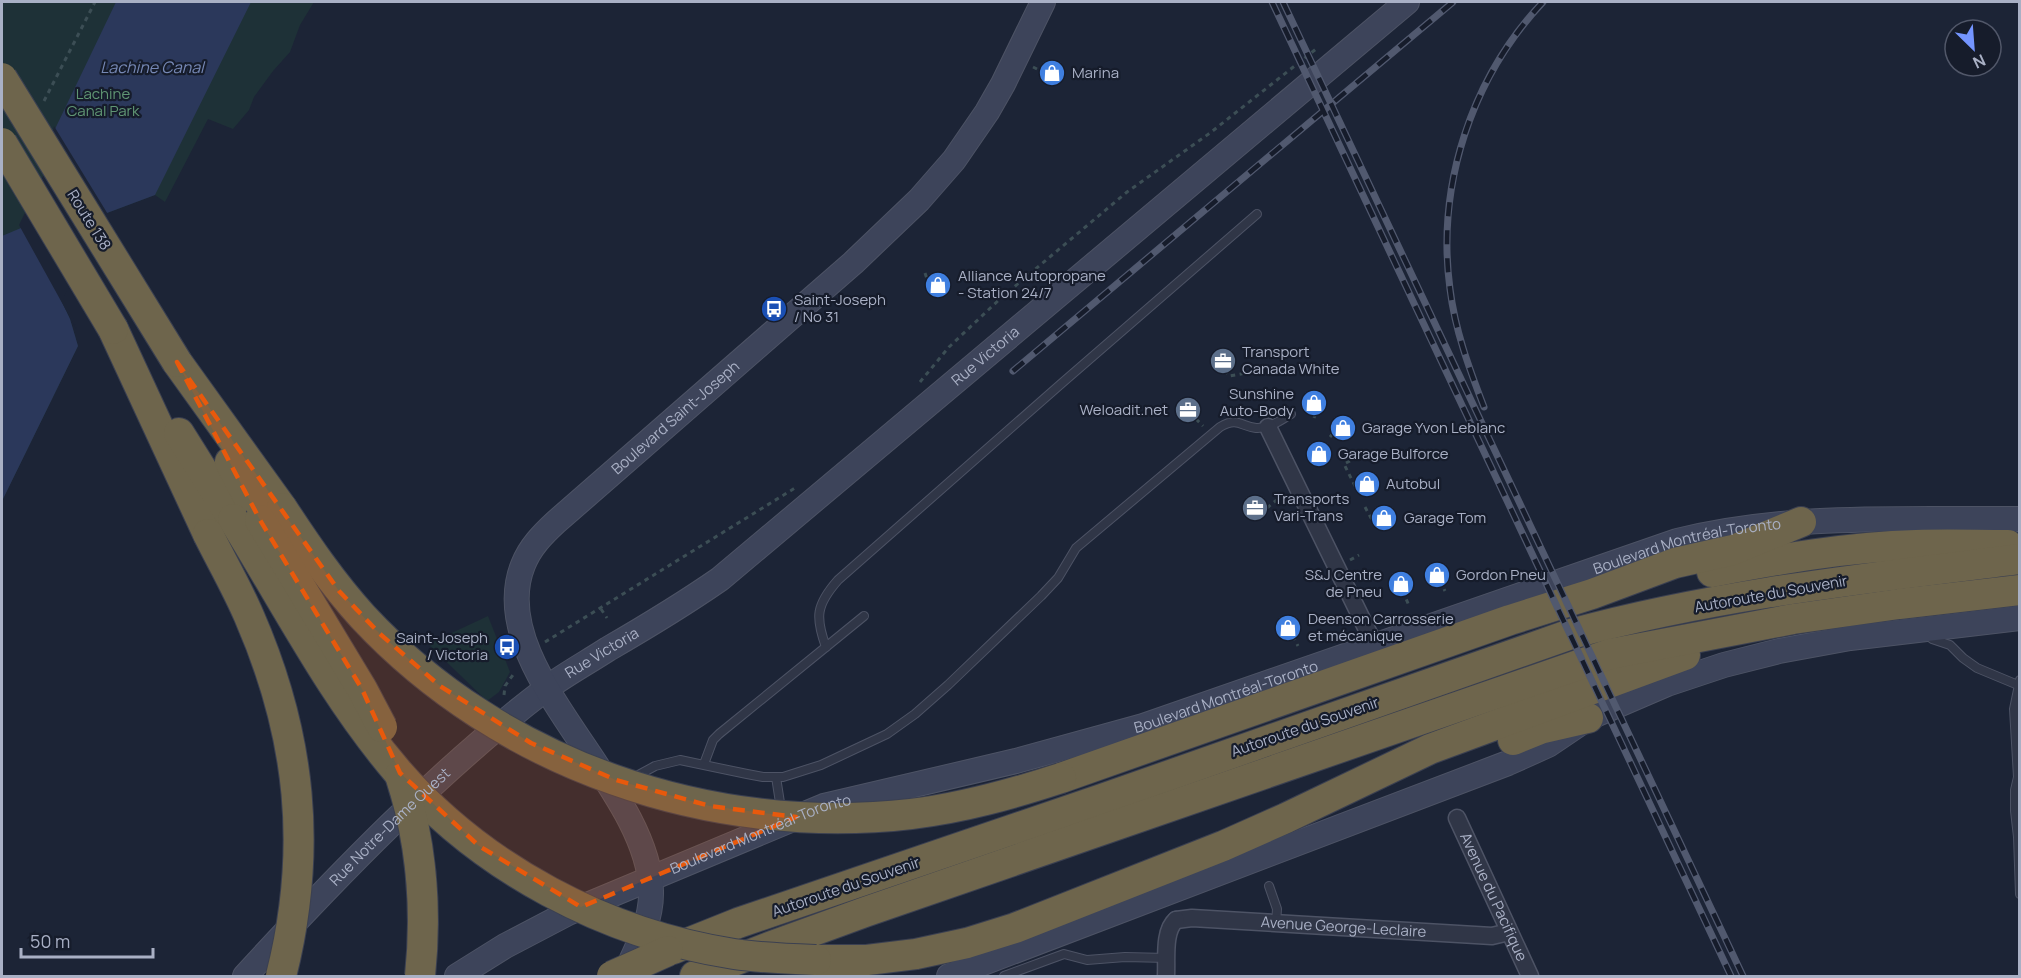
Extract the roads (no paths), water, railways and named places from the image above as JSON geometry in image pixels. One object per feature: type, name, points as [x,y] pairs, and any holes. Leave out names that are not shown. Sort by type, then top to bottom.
[{"type":"highway","name":"Route 138","points":[[2,78],[177,362]]},
{"type":"highway","points":[[2,143],[113,329],[329,677],[380,749],[414,789],[454,827],[502,862],[546,889],[603,916],[672,940],[732,953],[764,957],[841,961],[907,955],[967,943],[1015,928],[1123,886],[1286,818],[1430,749],[1652,667],[1793,619]]},
{"type":"highway","points":[[113,329],[208,534],[249,616],[271,673],[286,723],[296,781],[298,860],[293,913],[281,976]]},
{"type":"highway","points":[[177,362],[327,574],[380,634],[418,669],[464,703],[507,730],[569,762],[647,791],[745,812],[828,819],[889,816],[990,800],[1061,778],[1510,620],[1592,594],[1675,563],[1733,549],[1801,522]]},
{"type":"highway","points":[[177,362],[261,520],[363,689],[395,758],[409,805],[418,853],[423,926],[420,976]]},
{"type":"highway","points":[[1592,594],[1752,564],[1826,553],[1915,545],[2019,545]]},
{"type":"highway","name":"Autoroute du Souvenir","points":[[612,976],[749,919],[1091,803],[1571,634],[1641,617],[1752,596],[2019,559]]},
{"type":"highway","name":"Autoroute du Souvenir","points":[[695,976],[866,912],[1610,654],[1793,619],[1899,603],[2019,590]]},
{"type":"highway","points":[[1286,818],[1436,769],[1540,729],[1588,718]]},
{"type":"main road","name":"Boulevard Saint-Joseph","points":[[624,976],[651,905],[650,878],[638,840],[612,791],[547,688],[525,642],[517,601],[520,574],[534,545],[564,515],[853,262],[919,200],[954,160],[987,112],[1043,2]]},
{"type":"main road","name":"Rue Victoria","points":[[547,688],[720,579],[1407,2]]},
{"type":"main road","name":"Boulevard Montréal-Toronto","points":[[457,976],[552,920],[783,822],[838,802],[974,772],[1125,731],[1224,699],[1677,541],[1737,528],[1801,522],[2019,519]]},
{"type":"main road","points":[[949,976],[1508,763],[1548,745],[1588,718],[1667,684],[1758,656],[1826,642],[1928,627],[2019,618]]},
{"type":"main road","name":"Rue Notre-Dame Ouest","points":[[245,976],[380,835],[451,769],[547,688]]},
{"type":"street","points":[[1268,427],[1375,646]]},
{"type":"street","name":"Avenue du Pacifique","points":[[1457,818],[1530,976]]},
{"type":"street","points":[[1166,976],[1169,931],[1176,920],[1175,905],[1178,889]]},
{"type":"street","name":"Avenue George-Leclaire","points":[[1176,920],[1192,918],[1492,936],[1509,932]]},
{"type":"lane","points":[[826,647],[819,627],[820,608],[823,598],[838,580],[1257,214]]},
{"type":"lane","points":[[612,791],[648,769],[672,760],[776,777],[799,773],[821,765],[875,740],[900,726],[948,686],[1050,587],[1076,548],[1220,427],[1236,422],[1256,428],[1268,427],[1291,414]]},
{"type":"lane","points":[[704,764],[713,740],[864,616]]},
{"type":"lane","points":[[1928,627],[1930,638],[1950,645],[1977,668],[2019,682],[2014,709],[2018,777],[2014,790],[2019,894]]},
{"type":"lane","points":[[776,777],[783,822]]},
{"type":"lane","points":[[1269,886],[1277,909],[1276,923]]},
{"type":"lane","points":[[1004,976],[1064,954],[1087,960],[1125,957],[1167,958]]},
{"type":"water","name":"Lachine Canal","points":[[116,2],[251,2],[155,195],[107,213],[60,298],[70,319],[78,346],[2,501],[2,236],[21,228],[47,175],[55,129]]},
{"type":"railway","points":[[1272,2],[1731,976]]},
{"type":"railway","points":[[1283,2],[1743,976]]},
{"type":"railway","points":[[1013,371],[1453,2]]},
{"type":"railway","points":[[1484,407],[1463,349],[1452,304],[1447,250],[1449,211],[1455,172],[1465,135],[1479,98],[1497,64],[1518,32],[1543,2]]},
{"type":"place","name":"Marina","points":[[1052,73]]},
{"type":"place","name":"Alliance Autopropane - Station 24/7","points":[[938,285]]},
{"type":"place","name":"Saint-Joseph / No 31","points":[[774,309]]},
{"type":"place","name":"Transport Canada White","points":[[1223,361]]},
{"type":"place","name":"Sunshine Auto-Body","points":[[1314,403]]},
{"type":"place","name":"Weloadit.net","points":[[1188,410]]},
{"type":"place","name":"Garage Yvon Leblanc","points":[[1343,428]]},
{"type":"place","name":"Garage Bulforce","points":[[1319,454]]},
{"type":"place","name":"Autobul","points":[[1367,484]]},
{"type":"place","name":"Transports Vari-Trans","points":[[1255,508]]},
{"type":"place","name":"Garage Tom","points":[[1384,518]]},
{"type":"place","name":"Gordon Pneu","points":[[1437,575]]},
{"type":"place","name":"S&J Centre de Pneu","points":[[1401,584]]},
{"type":"place","name":"Deenson Carrosserie et mécanique","points":[[1288,628]]},
{"type":"place","name":"Saint-Joseph / Victoria","points":[[507,647]]},
{"type":"park label","name":"Lachine Canal Park","points":[[103,102]]}]
